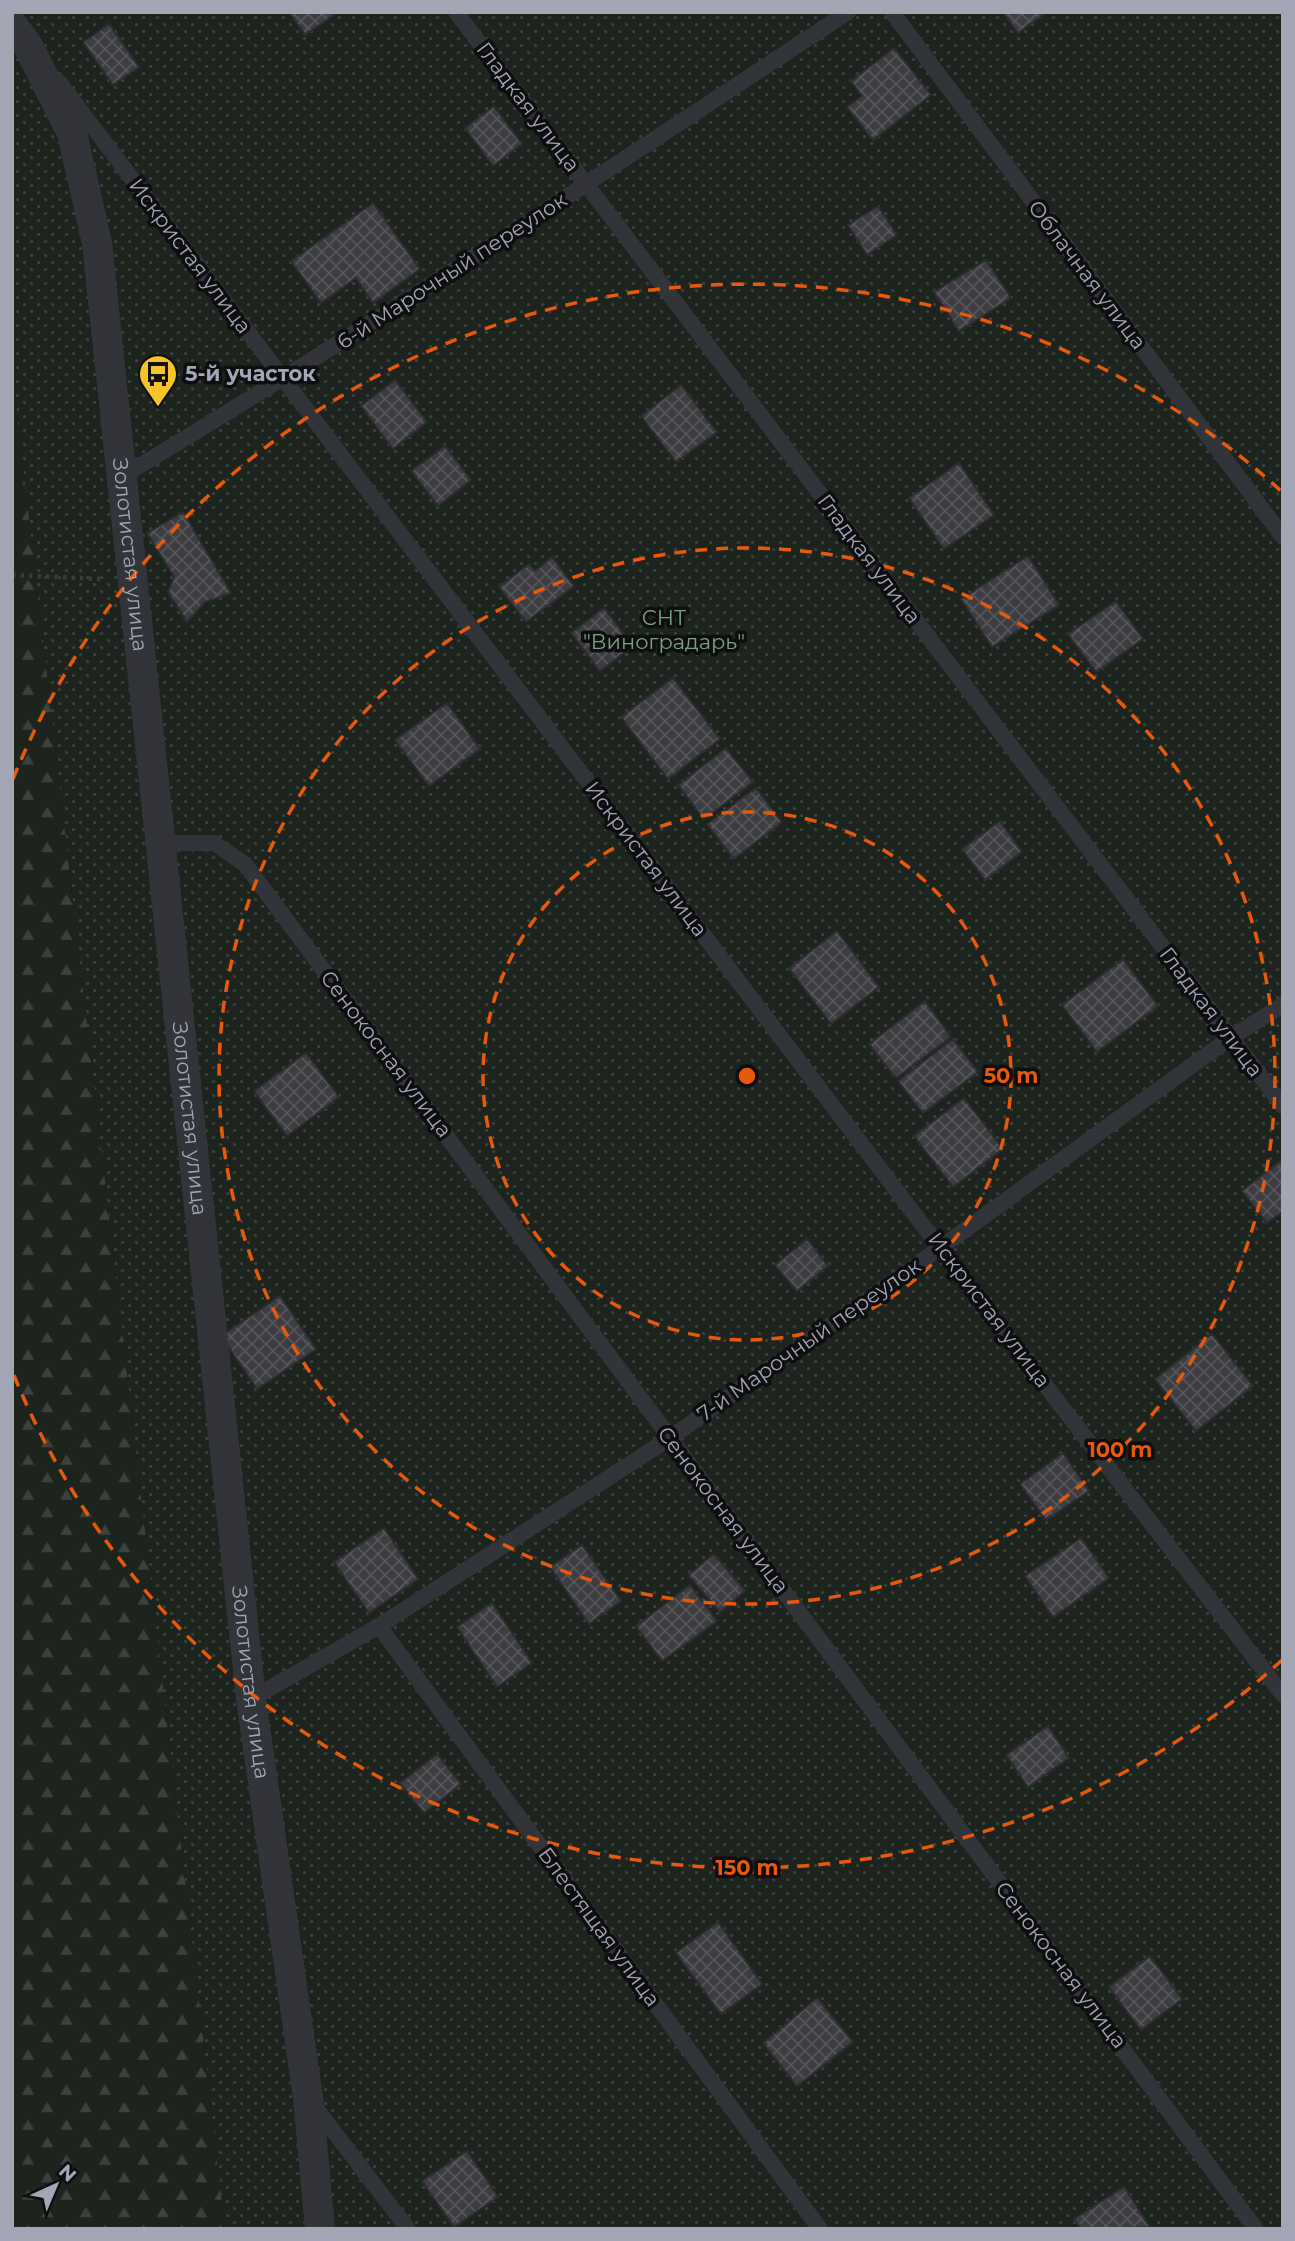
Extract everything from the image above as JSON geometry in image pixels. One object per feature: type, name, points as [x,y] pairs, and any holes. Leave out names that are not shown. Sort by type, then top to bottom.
[{"type":"street","name":"Золотистая улица","points":[[12,22],[28,46],[72,133],[97,243],[251,1699],[308,2098],[320,2229]]},
{"type":"lane","name":"Гладкая улица","points":[[456,12],[1283,1106]]},
{"type":"lane","name":"6-й Марочный переулок","points":[[121,477],[284,379],[848,12]]},
{"type":"lane","name":"Облачная улица","points":[[891,12],[1283,537]]},
{"type":"lane","name":"Искристая улица","points":[[12,22],[940,1248],[1283,1695]]},
{"type":"lane","name":"Сенокосная улица","points":[[160,843],[214,843],[245,864],[1256,2229]]},
{"type":"lane","name":"7-й Марочный переулок","points":[[251,1699],[379,1626],[670,1438],[940,1248],[1230,1038],[1283,1005]]},
{"type":"lane","name":"Блестящая улица","points":[[379,1626],[820,2229]]},
{"type":"lane","points":[[308,2098],[408,2229]]},
{"type":"path","points":[[12,575],[132,581]]},
{"type":"green space","name":"СНТ \"Виноградарь\"","points":[[12,12],[1283,12],[1283,2229],[225,2229],[12,370]]},
{"type":"green space","points":[[12,370],[225,2229],[12,2229]]},
{"type":"building","points":[[289,12],[338,12],[305,35]]},
{"type":"building","points":[[1003,12],[1047,12],[1018,33]]},
{"type":"building","points":[[109,24],[139,67],[113,85],[83,42]]},
{"type":"building","points":[[894,48],[931,95],[873,140],[847,107],[862,96],[851,81]]},
{"type":"building","points":[[494,106],[522,144],[493,166],[465,128]]},
{"type":"building","points":[[373,203],[420,269],[373,303],[356,278],[321,303],[291,261]]},
{"type":"building","points":[[878,206],[897,235],[867,255],[848,225]]},
{"type":"building","points":[[986,260],[1011,298],[959,331],[934,292]]},
{"type":"building","points":[[395,380],[427,422],[393,449],[361,406]]},
{"type":"building","points":[[681,385],[717,432],[676,462],[641,416]]},
{"type":"building","points":[[445,446],[471,480],[438,506],[411,471]]},
{"type":"building","points":[[959,463],[994,515],[944,549],[909,498]]},
{"type":"building","points":[[183,512],[231,593],[205,602],[187,622],[168,592],[174,577],[147,533]]},
{"type":"building","points":[[1028,556],[1059,605],[992,647],[961,599]]},
{"type":"building","points":[[552,557],[574,586],[526,622],[499,587],[529,564],[535,571]]},
{"type":"building","points":[[1116,601],[1143,639],[1096,672],[1068,634]]},
{"type":"building","points":[[604,608],[633,646],[600,671],[571,633]]},
{"type":"building","points":[[673,678],[720,739],[668,779],[621,717]]},
{"type":"building","points":[[447,703],[480,749],[429,786],[395,740]]},
{"type":"building","points":[[726,748],[753,782],[704,819],[678,785]]},
{"type":"building","points":[[756,788],[782,822],[734,859],[707,824]]},
{"type":"building","points":[[1000,821],[1022,852],[985,880],[962,849]]},
{"type":"building","points":[[837,931],[879,987],[831,1024],[789,968]]},
{"type":"building","points":[[1123,959],[1158,1006],[1097,1052],[1062,1005]]},
{"type":"building","points":[[925,1001],[951,1037],[896,1078],[869,1044]]},
{"type":"building","points":[[953,1039],[978,1072],[923,1113],[898,1081]]},
{"type":"building","points":[[306,1053],[339,1097],[287,1136],[254,1091]]},
{"type":"building","points":[[964,1098],[1003,1149],[953,1187],[914,1136]]},
{"type":"building","points":[[1283,1159],[1283,1211],[1267,1223],[1242,1191]]},
{"type":"building","points":[[807,1239],[828,1266],[797,1291],[775,1265]]},
{"type":"building","points":[[280,1296],[316,1349],[257,1389],[221,1336]]},
{"type":"building","points":[[1212,1334],[1253,1386],[1196,1431],[1155,1379]]},
{"type":"building","points":[[1063,1453],[1089,1491],[1046,1520],[1020,1484]]},
{"type":"building","points":[[384,1528],[418,1579],[369,1613],[334,1562]]},
{"type":"building","points":[[1081,1538],[1109,1578],[1053,1617],[1025,1576]]},
{"type":"building","points":[[582,1545],[621,1601],[589,1624],[550,1567]]},
{"type":"building","points":[[714,1554],[745,1591],[720,1612],[688,1575]]},
{"type":"building","points":[[690,1585],[717,1621],[662,1661],[636,1626]]},
{"type":"building","points":[[492,1603],[532,1663],[497,1687],[457,1627]]},
{"type":"building","points":[[1048,1726],[1069,1758],[1028,1787],[1006,1755]]},
{"type":"building","points":[[437,1754],[461,1784],[424,1813],[400,1783]]},
{"type":"building","points":[[718,1922],[762,1984],[721,2014],[676,1953]]},
{"type":"building","points":[[1150,1956],[1182,1999],[1141,2030],[1109,1987]]},
{"type":"building","points":[[817,1998],[853,2042],[797,2086],[763,2043]]},
{"type":"building","points":[[467,2151],[498,2197],[454,2227],[422,2181]]},
{"type":"building","points":[[1124,2187],[1150,2227],[1081,2229],[1074,2219]]},
{"type":"place","name":"5-й участок","points":[[158,408]]}]
